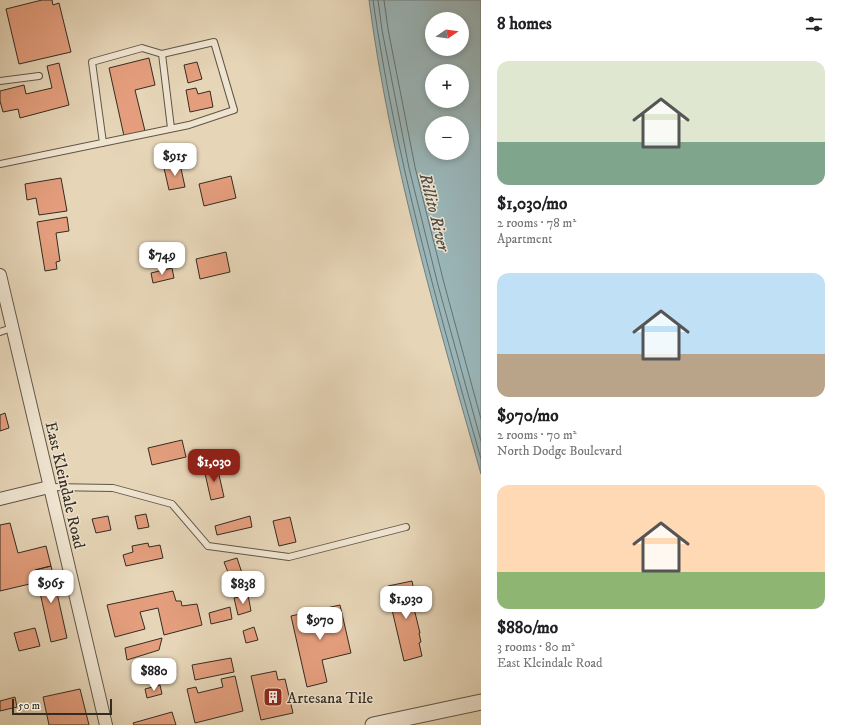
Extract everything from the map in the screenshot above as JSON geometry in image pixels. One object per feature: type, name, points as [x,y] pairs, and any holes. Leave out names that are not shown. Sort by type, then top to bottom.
[{"type":"street","name":"East Kleindale Road","points":[[0,275],[106,725]]},
{"type":"street","points":[[0,499],[50,487]]},
{"type":"street","points":[[373,725],[481,702]]},
{"type":"lane","points":[[0,164],[103,143],[171,128],[189,125],[234,110],[214,42],[162,54],[142,48],[92,62],[103,143]]},
{"type":"lane","points":[[162,54],[171,128]]},
{"type":"lane","points":[[0,82],[39,76]]},
{"type":"lane","points":[[0,332],[12,328]]},
{"type":"lane","points":[[50,487],[113,488],[172,504],[208,546],[289,557],[406,528]]},
{"type":"water","name":"Rillito River","points":[[369,0],[481,0],[481,474],[416,239],[389,120]]},
{"type":"building","points":[[42,0],[52,0],[53,5],[59,3],[71,52],[19,64],[6,9]]},
{"type":"building","points":[[149,58],[155,85],[135,90],[145,131],[124,136],[109,68]]},
{"type":"building","points":[[197,62],[202,79],[188,83],[184,65]]},
{"type":"building","points":[[59,63],[69,105],[20,118],[18,109],[3,112],[0,101],[0,91],[24,85],[26,94],[52,88],[47,66]]},
{"type":"building","points":[[196,88],[198,94],[210,91],[213,107],[190,112],[186,90]]},
{"type":"building","points":[[180,164],[185,187],[169,190],[164,168]]},
{"type":"building","points":[[231,176],[236,198],[204,206],[199,184]]},
{"type":"building","points":[[61,178],[67,211],[39,215],[36,198],[27,200],[25,184]]},
{"type":"building","points":[[67,217],[69,231],[56,233],[60,261],[56,262],[57,269],[45,271],[37,222]]},
{"type":"building","points":[[226,252],[230,272],[200,279],[196,259]]},
{"type":"building","points":[[172,268],[174,278],[153,283],[151,273]]},
{"type":"building","points":[[5,413],[9,428],[0,431],[0,415]]},
{"type":"building","points":[[182,440],[186,457],[152,465],[148,448]]},
{"type":"building","points":[[217,466],[224,497],[211,500],[204,469]]},
{"type":"building","points":[[146,514],[149,527],[138,529],[135,516]]},
{"type":"building","points":[[108,516],[111,530],[96,533],[92,519]]},
{"type":"building","points":[[250,516],[252,527],[217,535],[215,526]]},
{"type":"building","points":[[290,517],[296,542],[279,546],[273,521]]},
{"type":"building","points":[[10,523],[18,553],[46,546],[51,566],[35,570],[38,582],[0,591],[0,525]]},
{"type":"building","points":[[148,543],[149,547],[160,545],[163,558],[126,566],[123,555],[133,552],[132,546]]},
{"type":"building","points":[[237,558],[243,576],[231,580],[224,562]]},
{"type":"building","points":[[51,566],[67,638],[51,642],[35,570]]},
{"type":"building","points":[[412,581],[414,591],[410,592],[420,633],[421,642],[419,643],[422,656],[404,661],[389,597],[388,586]]},
{"type":"building","points":[[173,591],[176,601],[181,601],[182,606],[197,604],[202,625],[164,635],[158,608],[140,612],[145,629],[115,637],[107,605]]},
{"type":"building","points":[[248,595],[251,611],[238,615],[234,598]]},
{"type":"building","points":[[340,605],[351,653],[322,660],[327,682],[307,687],[291,616]]},
{"type":"building","points":[[230,607],[232,619],[211,624],[209,613]]},
{"type":"building","points":[[254,627],[258,640],[246,643],[243,631]]},
{"type":"building","points":[[35,628],[40,646],[19,651],[14,633]]},
{"type":"building","points":[[162,638],[159,650],[127,660],[125,648]]},
{"type":"building","points":[[231,658],[234,672],[195,680],[192,665]]},
{"type":"building","name":"Artesana Tile","points":[[276,671],[278,680],[285,679],[293,713],[261,720],[251,676]]},
{"type":"building","points":[[235,676],[243,711],[195,723],[187,689],[196,687],[198,693],[223,687],[221,679]]},
{"type":"building","points":[[160,685],[162,694],[147,698],[145,689]]},
{"type":"building","points":[[80,689],[89,725],[49,725],[43,697]]},
{"type":"building","points":[[15,697],[17,707],[0,711],[0,701]]},
{"type":"building","points":[[172,712],[176,725],[134,725],[133,723]]},
{"type":"place","name":"Artesana Tile","points":[[273,697]]}]
